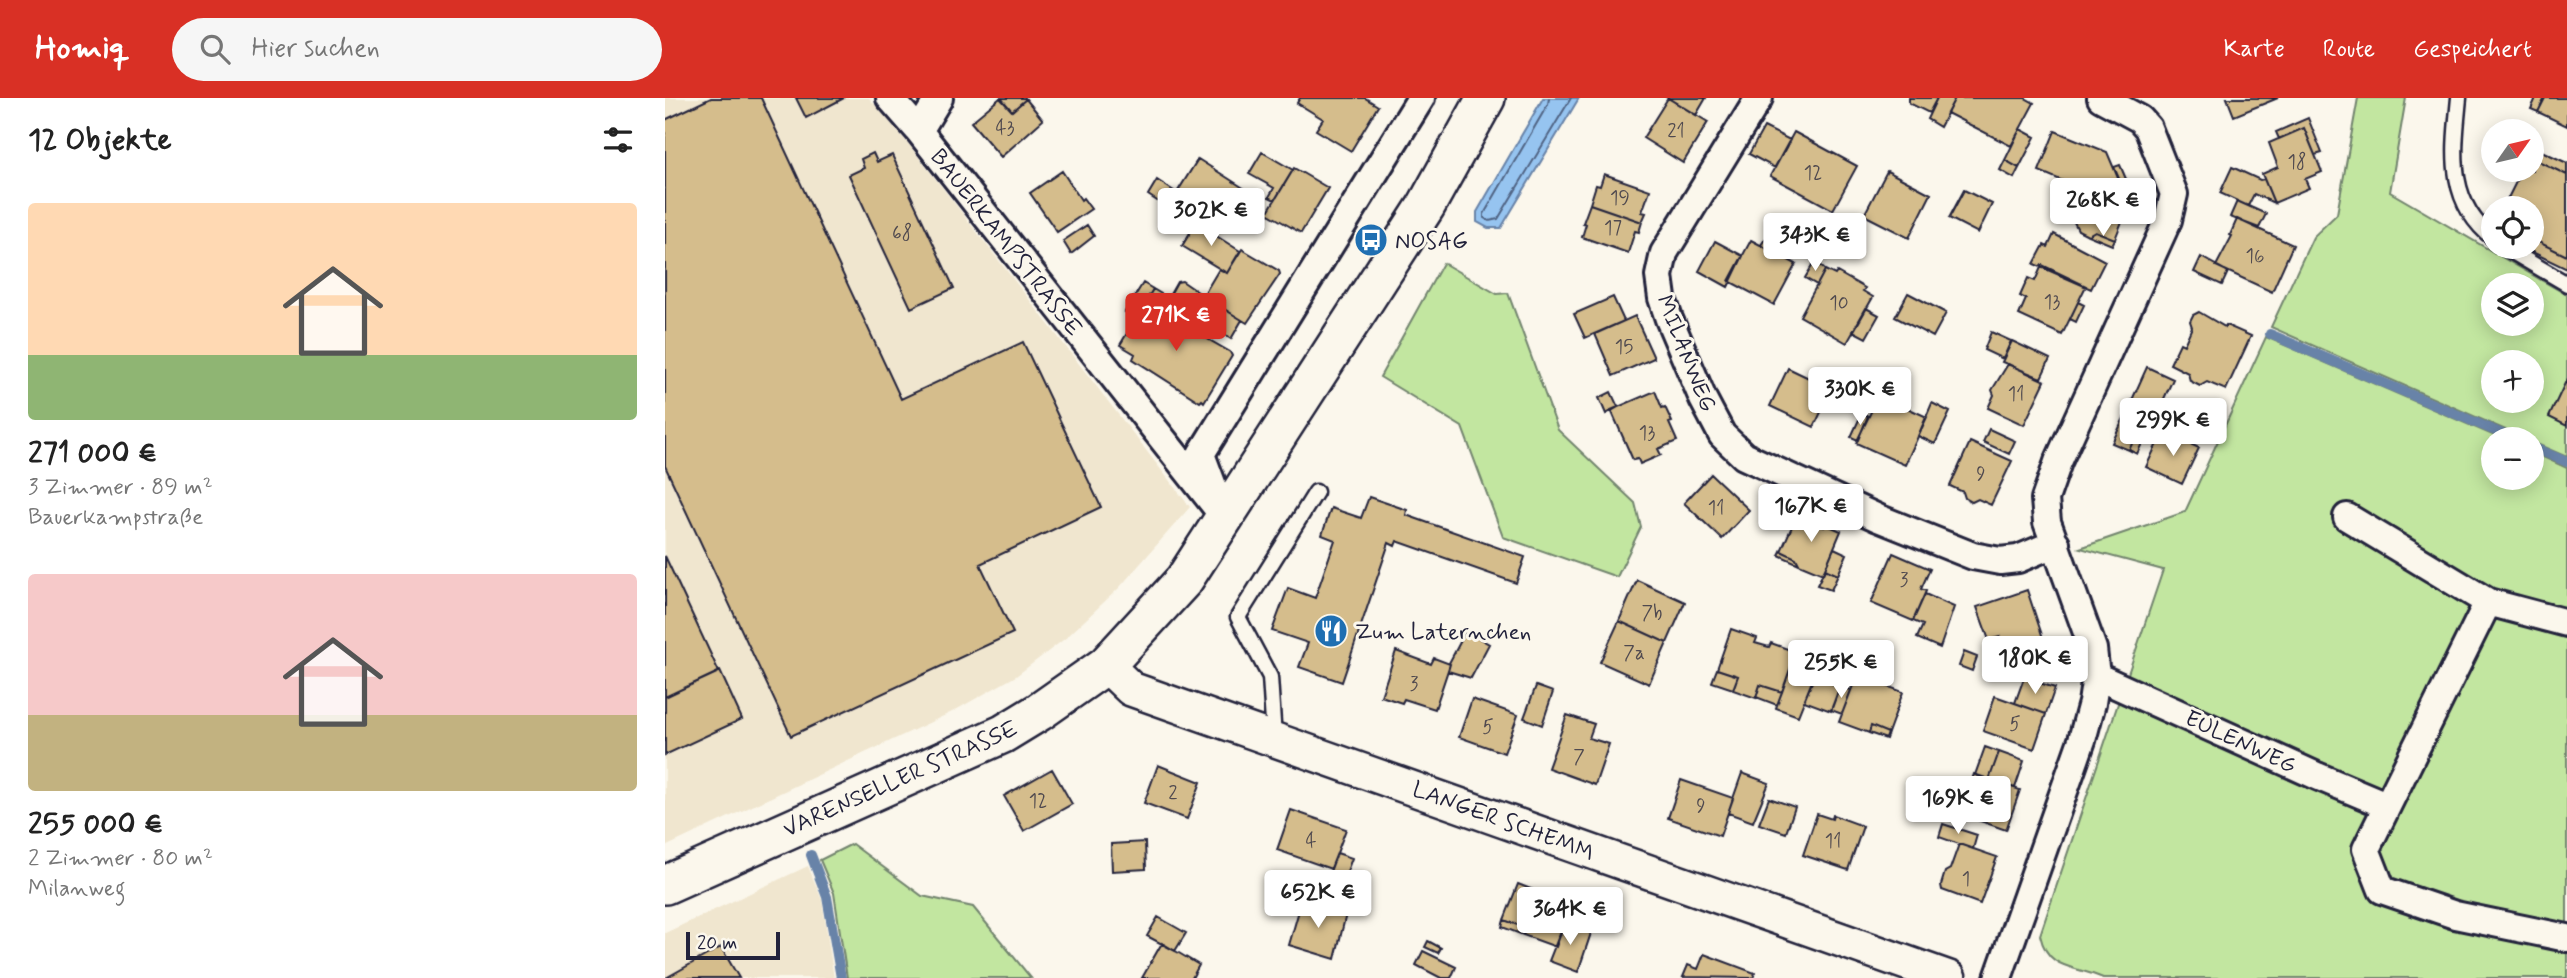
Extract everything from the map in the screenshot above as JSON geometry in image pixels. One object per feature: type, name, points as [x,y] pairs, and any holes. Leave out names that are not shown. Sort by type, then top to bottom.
[{"type":"main road","name":"VARENSELLER STRASSE","points":[[665,885],[1003,734],[1106,665],[1184,580],[1426,206],[1486,98]]},
{"type":"street","name":"BAUERKAMPSTRASSE","points":[[890,98],[1225,518]]},
{"type":"street","name":"BAUERKAMPSTRASSE","points":[[919,131],[939,98]]},
{"type":"street","points":[[1225,518],[1202,454],[1421,98]]},
{"type":"street","name":"MILANWEG","points":[[1759,98],[1664,253],[1659,276],[1669,319],[1703,399],[1722,435],[1744,456],[1771,470],[1878,518],[1973,556],[2000,561],[2018,559],[2056,543]]},
{"type":"street","points":[[1998,978],[2083,740],[2096,676],[2093,649],[2047,522],[2045,499],[2058,462],[2168,220],[2174,194],[2148,128],[2140,119],[2101,98]]},
{"type":"street","points":[[2347,517],[2488,602],[2567,623]]},
{"type":"street","points":[[2488,602],[2366,849],[2382,890],[2455,915],[2567,938]]},
{"type":"street","name":"LANGER SCHEMM","points":[[1106,665],[1131,689],[1949,978]]},
{"type":"street","name":"EULENWEG","points":[[2096,676],[2386,805]]},
{"type":"lane","points":[[2459,98],[2453,154],[2460,192],[2481,229]]},
{"type":"lane","points":[[2524,259],[2567,284]]},
{"type":"lane","points":[[1274,739],[1269,677],[1238,617],[1316,492]]},
{"type":"shaded area","points":[[665,98],[869,98],[907,142],[1190,507],[1119,588],[1067,637],[1016,676],[952,712],[665,847]]},
{"type":"shaded area","points":[[808,866],[822,900],[834,978],[665,978],[665,933]]},
{"type":"green space","points":[[2358,98],[2406,98],[2390,192],[2481,245],[2481,259],[2505,259],[2529,273],[2481,273],[2481,336],[2544,336],[2544,282],[2567,295],[2567,457],[2544,447],[2544,427],[2499,427],[2271,327],[2313,237],[2337,214]]},
{"type":"green space","points":[[1443,263],[1497,294],[1508,293],[1558,430],[1635,503],[1641,527],[1617,577],[1503,537],[1462,427],[1380,377]]},
{"type":"green space","points":[[2266,337],[2481,430],[2481,490],[2544,490],[2544,457],[2567,468],[2567,978],[2103,978],[2064,965],[2049,955],[2040,935],[2163,570],[2080,548],[2185,512]]},
{"type":"green space","points":[[852,844],[922,896],[973,907],[1031,978],[847,978],[834,893],[820,860]]},
{"type":"water","points":[[1543,98],[1579,98],[1501,228],[1488,228],[1477,222],[1477,212]]},
{"type":"building","points":[[711,98],[761,98],[901,399],[1023,342],[1101,507],[980,564],[1013,633],[791,736],[665,466],[665,120]]},
{"type":"building","points":[[796,98],[844,98],[806,118]]},
{"type":"building","points":[[1000,98],[1012,111],[1026,99],[1043,120],[1001,157],[971,122]]},
{"type":"building","points":[[1001,98],[1025,98],[1026,99],[1012,111]]},
{"type":"building","points":[[1300,98],[1365,98],[1378,106],[1351,151],[1316,130],[1323,119],[1297,103]]},
{"type":"building","points":[[1668,98],[1708,122],[1683,163],[1643,138]]},
{"type":"building","points":[[1668,98],[1706,98],[1696,115]]},
{"type":"building","points":[[1909,98],[1937,98],[1929,113],[1909,103]]},
{"type":"building","points":[[1937,98],[1955,98],[1940,127],[1927,119]]},
{"type":"building","points":[[1955,98],[2025,98],[2034,103],[2011,146],[1947,113]]},
{"type":"building","points":[[2227,98],[2278,98],[2234,116]]},
{"type":"building","points":[[2536,98],[2545,98],[2538,112],[2531,109]]},
{"type":"building","points":[[2545,98],[2567,98],[2567,126],[2538,112]]},
{"type":"building","points":[[2308,118],[2322,153],[2315,155],[2304,128],[2279,139],[2276,132]]},
{"type":"building","points":[[1764,127],[1790,140],[1775,168],[1749,154]]},
{"type":"building","points":[[2304,128],[2322,172],[2305,179],[2309,188],[2274,203],[2262,174],[2278,167],[2269,143]]},
{"type":"building","points":[[2020,129],[2035,137],[2019,168],[2005,160]]},
{"type":"building","points":[[2055,131],[2107,152],[2129,204],[2115,239],[2095,231],[2088,235],[2078,230],[2074,222],[2082,203],[2075,186],[2039,171]]},
{"type":"building","points":[[1794,132],[1857,166],[1833,210],[1770,176]]},
{"type":"building","points":[[1262,152],[1293,170],[1275,200],[1269,197],[1274,188],[1249,174]]},
{"type":"building","points":[[873,153],[877,162],[892,155],[954,288],[911,308],[849,175],[864,168],[861,159]]},
{"type":"building","points":[[2545,153],[2567,163],[2567,175],[2545,164]]},
{"type":"building","points":[[1198,159],[1245,189],[1225,221],[1178,191]]},
{"type":"building","points":[[2005,160],[2019,168],[2014,178],[2000,170]]},
{"type":"building","points":[[2545,164],[2567,175],[2567,256],[2544,245],[2544,196],[2509,196],[2516,182],[2545,182]]},
{"type":"building","points":[[2120,165],[2129,186],[2123,188],[2114,167]]},
{"type":"building","points":[[2232,167],[2260,180],[2264,179],[2274,203],[2254,194],[2248,206],[2220,193]]},
{"type":"building","points":[[1294,168],[1328,188],[1301,233],[1267,213]]},
{"type":"building","points":[[1062,171],[1081,200],[1083,198],[1091,209],[1057,232],[1030,193]]},
{"type":"building","points":[[1887,171],[1931,194],[1909,238],[1864,215]]},
{"type":"building","points":[[1604,174],[1650,190],[1642,212],[1646,213],[1642,222],[1590,204],[1596,185],[1600,186]]},
{"type":"building","points":[[1157,180],[1197,206],[1188,221],[1148,195]]},
{"type":"building","points":[[1964,190],[1992,204],[1978,233],[1949,218]]},
{"type":"building","points":[[2237,201],[2266,214],[2259,228],[2230,217]]},
{"type":"building","points":[[1590,204],[1642,222],[1639,232],[1635,231],[1628,253],[1582,237],[1586,224],[1583,223]]},
{"type":"building","points":[[2237,219],[2293,245],[2272,292],[2216,266],[2232,236],[2230,235]]},
{"type":"building","points":[[1196,223],[1240,251],[1227,273],[1182,246]]},
{"type":"building","points":[[1087,225],[1094,236],[1071,254],[1063,241]]},
{"type":"building","points":[[2095,231],[2115,239],[2112,245],[2088,235]]},
{"type":"building","points":[[2054,234],[2105,261],[2091,289],[2034,264],[2044,245],[2048,247]]},
{"type":"building","points":[[1765,239],[1789,252],[1785,259],[1761,245]]},
{"type":"building","points":[[1751,240],[1796,264],[1774,305],[1729,281]]},
{"type":"building","points":[[1715,241],[1743,256],[1728,287],[1699,271]]},
{"type":"building","points":[[2544,245],[2567,256],[2567,269],[2544,258]]},
{"type":"building","points":[[1242,249],[1280,274],[1247,323],[1203,296],[1219,269],[1227,273]]},
{"type":"building","points":[[2201,257],[2228,272],[2222,285],[2194,272]]},
{"type":"building","points":[[1815,261],[1825,270],[1817,285],[1805,278]]},
{"type":"building","points":[[2042,265],[2086,286],[2062,335],[2019,315],[2026,299],[2020,296],[2028,278],[2035,281]]},
{"type":"building","points":[[1825,270],[1835,275],[1837,272],[1865,288],[1863,291],[1873,297],[1847,343],[1800,316]]},
{"type":"building","points":[[1182,281],[1211,301],[1201,319],[1168,298],[1177,282]]},
{"type":"building","points":[[1143,283],[1153,289],[1136,318],[1125,312]]},
{"type":"building","points":[[1153,289],[1168,298],[1160,312],[1145,303]]},
{"type":"building","points":[[1908,293],[1946,313],[1933,337],[1895,317]]},
{"type":"building","points":[[1613,297],[1624,321],[1585,338],[1574,314]]},
{"type":"building","points":[[1168,298],[1207,323],[1200,334],[1160,312]]},
{"type":"building","points":[[1211,301],[1242,320],[1231,339],[1201,319]]},
{"type":"building","points":[[2078,302],[2084,305],[2076,322],[2070,319]]},
{"type":"building","points":[[1145,303],[1230,352],[1232,356],[1204,402],[1133,359],[1135,354],[1120,345]]},
{"type":"building","points":[[1866,308],[1879,315],[1866,338],[1853,331]]},
{"type":"building","points":[[2199,312],[2225,327],[2226,325],[2251,336],[2226,390],[2207,382],[2200,386],[2190,381],[2188,373],[2170,364],[2180,343],[2184,345],[2192,327],[2190,321],[2193,315]]},
{"type":"building","points":[[1635,316],[1654,358],[1613,376],[1595,334]]},
{"type":"building","points":[[1991,332],[2011,341],[2003,359],[1984,350]]},
{"type":"building","points":[[2012,341],[2050,359],[2041,378],[2002,362]]},
{"type":"building","points":[[2008,364],[2045,381],[2024,425],[1988,408],[1994,395],[1992,390]]},
{"type":"building","points":[[2147,367],[2173,379],[2158,412],[2132,400]]},
{"type":"building","points":[[1788,368],[1832,389],[1814,427],[1770,406]]},
{"type":"building","points":[[2567,379],[2567,426],[2549,417]]},
{"type":"building","points":[[1655,391],[1672,422],[1669,423],[1677,441],[1658,449],[1661,455],[1640,464],[1638,459],[1633,460],[1611,410]]},
{"type":"building","points":[[1611,392],[1618,407],[1606,414],[1599,398]]},
{"type":"building","points":[[1879,395],[1927,417],[1905,465],[1856,443]]},
{"type":"building","points":[[1932,403],[1950,412],[1935,444],[1918,436]]},
{"type":"building","points":[[1862,413],[1868,416],[1858,440],[1851,437]]},
{"type":"building","points":[[2124,418],[2141,425],[2129,450],[2112,443]]},
{"type":"building","points":[[2141,425],[2149,429],[2137,454],[2129,450]]},
{"type":"building","points":[[1989,429],[2015,441],[2009,454],[1983,442]]},
{"type":"building","points":[[2163,431],[2199,448],[2182,484],[2146,467]]},
{"type":"building","points":[[1970,442],[2012,461],[1991,505],[1978,499],[1972,502],[1965,498],[1963,492],[1950,486]]},
{"type":"building","points":[[1711,474],[1749,510],[1722,539],[1684,503]]},
{"type":"building","points":[[1369,497],[1407,510],[1406,515],[1525,557],[1516,583],[1397,541],[1395,546],[1389,543],[1342,682],[1299,667],[1308,643],[1272,631],[1288,588],[1315,598],[1335,540],[1322,535],[1331,508],[1361,518]]},
{"type":"building","points":[[1797,515],[1841,531],[1823,574],[1799,564],[1796,558],[1781,551]]},
{"type":"building","points":[[1834,548],[1847,554],[1838,575],[1825,569]]},
{"type":"building","points":[[1781,551],[1796,558],[1799,564],[1779,555]]},
{"type":"building","points":[[1893,553],[1930,569],[1921,589],[1926,591],[1913,621],[1871,603]]},
{"type":"building","points":[[665,556],[719,672],[665,697]]},
{"type":"building","points":[[1825,569],[1838,575],[1831,590],[1817,585]]},
{"type":"building","points":[[1637,580],[1685,602],[1667,643],[1619,621]]},
{"type":"building","points":[[2027,590],[2048,653],[2010,666],[2000,637],[1989,640],[1977,607]]},
{"type":"building","points":[[1925,594],[1954,607],[1940,648],[1917,638],[1923,625],[1913,621]]},
{"type":"building","points":[[1619,621],[1667,643],[1649,684],[1600,662]]},
{"type":"building","points":[[1731,629],[1757,638],[1755,643],[1769,647],[1771,643],[1796,652],[1782,692],[1760,685],[1756,698],[1733,690],[1738,676],[1717,669]]},
{"type":"building","points":[[1466,631],[1489,644],[1471,678],[1448,671],[1449,663]]},
{"type":"building","points":[[2000,637],[2003,647],[1993,650],[1990,640]]},
{"type":"building","points":[[1396,651],[1431,664],[1434,658],[1450,664],[1435,709],[1404,699],[1402,703],[1381,696]]},
{"type":"building","points":[[1964,652],[1977,657],[1972,671],[1959,666]]},
{"type":"building","points":[[1791,667],[1814,676],[1798,716],[1776,708]]},
{"type":"building","points":[[1717,669],[1738,676],[1733,689],[1712,682]]},
{"type":"building","points":[[720,671],[742,719],[665,755],[665,697]]},
{"type":"building","points":[[1857,675],[1903,692],[1888,733],[1871,726],[1869,733],[1839,722]]},
{"type":"building","points":[[1814,677],[1840,686],[1831,711],[1804,701]]},
{"type":"building","points":[[2024,678],[2055,688],[2046,714],[2015,703]]},
{"type":"building","points":[[1760,685],[1782,692],[1777,705],[1756,697]]},
{"type":"building","points":[[1536,686],[1553,692],[1542,725],[1524,718]]},
{"type":"building","points":[[1840,686],[1851,690],[1842,714],[1831,710]]},
{"type":"building","points":[[1995,696],[2046,714],[2034,749],[1983,731]]},
{"type":"building","points":[[1472,699],[1518,715],[1504,753],[1459,737]]},
{"type":"building","points":[[1567,715],[1594,724],[1589,738],[1609,744],[1595,785],[1548,768]]},
{"type":"building","points":[[1871,726],[1888,733],[1886,739],[1869,733]]},
{"type":"building","points":[[1985,747],[1999,752],[1989,780],[1975,775]]},
{"type":"building","points":[[1999,752],[2024,761],[2015,788],[1989,780]]},
{"type":"building","points":[[1158,765],[1201,782],[1187,819],[1144,803]]},
{"type":"building","points":[[1052,769],[1072,804],[1024,831],[1004,796]]},
{"type":"building","points":[[1742,773],[1769,783],[1753,822],[1728,813]]},
{"type":"building","points":[[1974,774],[2020,790],[2006,830],[1960,814]]},
{"type":"building","points":[[1681,780],[1733,798],[1720,836],[1668,818]]},
{"type":"building","points":[[1769,798],[1795,807],[1786,833],[1759,824]]},
{"type":"building","points":[[1291,810],[1346,829],[1331,869],[1277,850]]},
{"type":"building","points":[[1817,814],[1832,819],[1833,815],[1863,826],[1848,870],[1803,855]]},
{"type":"building","points":[[1943,824],[1977,835],[1973,849],[1939,837]]},
{"type":"building","points":[[1145,842],[1146,869],[1112,871],[1111,844]]},
{"type":"building","points":[[1959,844],[1997,857],[1980,904],[1942,890],[1945,872],[1950,869]]},
{"type":"building","points":[[1337,853],[1352,858],[1341,887],[1326,881]]},
{"type":"building","points":[[1301,878],[1343,890],[1337,911],[1295,900]]},
{"type":"building","points":[[1518,884],[1571,905],[1556,947],[1523,935],[1526,928],[1504,920]]},
{"type":"building","points":[[1302,900],[1346,914],[1335,959],[1289,945]]},
{"type":"building","points":[[1158,917],[1186,933],[1175,951],[1147,936]]},
{"type":"building","points":[[1504,920],[1526,928],[1523,935],[1502,927]]},
{"type":"building","points":[[1564,923],[1591,933],[1578,972],[1549,961]]},
{"type":"building","points":[[1428,941],[1441,948],[1438,953],[1425,947]]},
{"type":"building","points":[[1162,943],[1199,965],[1192,978],[1142,978]]},
{"type":"building","points":[[721,947],[739,978],[666,978]]},
{"type":"building","points":[[1423,951],[1456,967],[1451,978],[1441,978],[1416,965]]},
{"type":"building","points":[[1704,954],[1755,973],[1753,978],[1683,977],[1688,965],[1698,969]]},
{"type":"waterway","points":[[2270,334],[2486,427]]},
{"type":"waterway","points":[[2544,452],[2567,462]]},
{"type":"waterway","points":[[811,855],[827,897],[841,978]]},
{"type":"place","name":"NOSAG","points":[[1371,240]]},
{"type":"place","name":"Zum Laternchen","points":[[1331,631]]}]
